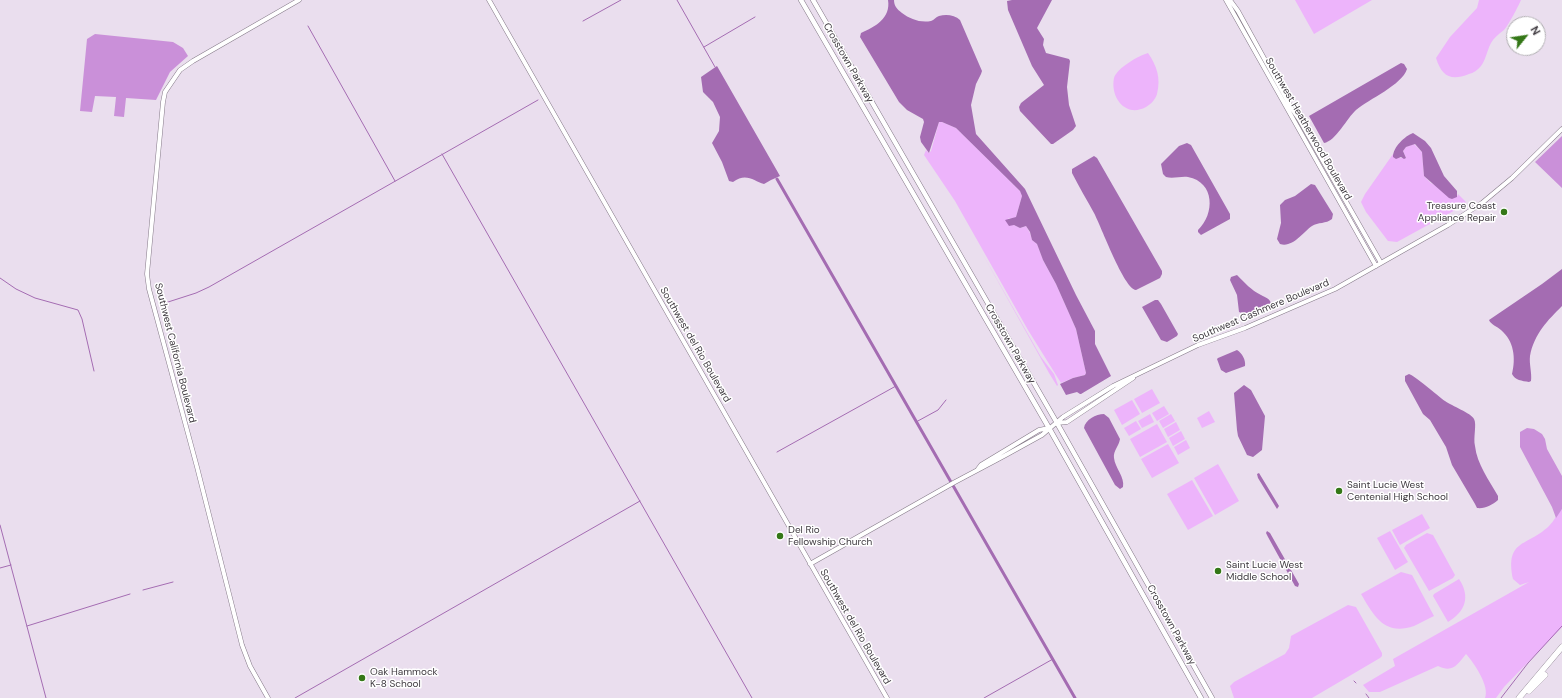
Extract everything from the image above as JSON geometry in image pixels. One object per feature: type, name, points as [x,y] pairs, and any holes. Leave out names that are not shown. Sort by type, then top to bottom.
[{"type":"highway","points":[[1519,698],[1562,647]]},
{"type":"highway","points":[[1523,698],[1545,675]]},
{"type":"main road","name":"Crosstown Parkway","points":[[801,0],[1049,428],[1201,698]]},
{"type":"main road","name":"Crosstown Parkway","points":[[813,0],[1057,423],[1212,698]]},
{"type":"street","name":"Southwest California Boulevard","points":[[268,698],[250,666],[242,645],[197,467],[149,289],[148,274],[160,128],[166,92],[180,70],[193,60],[299,0]]},
{"type":"street","name":"Southwest del Rio Boulevard","points":[[489,0],[887,698]]},
{"type":"street","name":"Southwest Heatherwood Boulevard","points":[[1226,0],[1376,266]]},
{"type":"street","name":"Southwest Heatherwood Boulevard","points":[[1230,0],[1238,11],[1292,109],[1381,263]]},
{"type":"street","name":"Southwest Cashmere Boulevard","points":[[810,564],[954,482],[1042,435],[1057,423],[1067,422],[1137,375],[1198,345],[1245,328],[1311,300],[1376,266],[1448,225],[1482,203],[1512,178],[1562,129]]},
{"type":"shaded area","points":[[888,0],[894,0],[895,6],[899,10],[915,20],[931,21],[939,16],[947,15],[956,17],[960,20],[982,71],[976,84],[971,105],[976,134],[1025,189],[1095,331],[1095,344],[1111,376],[1081,394],[1077,392],[1066,395],[1060,384],[1073,378],[1085,375],[1086,373],[1076,329],[1056,284],[1043,260],[1037,244],[1032,240],[1030,232],[1026,226],[1020,228],[1014,225],[1009,226],[1005,220],[1016,217],[1022,196],[1020,191],[956,128],[942,122],[939,122],[929,153],[921,142],[920,137],[924,122],[923,119],[907,110],[899,102],[860,37],[861,33],[872,28],[881,21],[887,12]]},
{"type":"shaded area","points":[[1052,0],[1037,28],[1044,39],[1043,45],[1046,53],[1069,59],[1070,61],[1067,87],[1069,105],[1076,126],[1073,130],[1053,144],[1051,144],[1020,111],[1019,107],[1021,103],[1044,85],[1032,66],[1008,10],[1007,1]]},
{"type":"shaded area","points":[[1295,0],[1372,0],[1314,34]]},
{"type":"shaded area","points":[[1479,0],[1521,0],[1512,16],[1506,16],[1506,28],[1495,37],[1491,43],[1485,60],[1480,67],[1474,72],[1463,76],[1448,76],[1441,70],[1436,58],[1450,37],[1477,8]]},
{"type":"shaded area","points":[[95,34],[173,42],[183,48],[188,56],[170,72],[156,100],[126,98],[124,117],[114,116],[116,97],[95,96],[92,112],[80,111],[87,39]]},
{"type":"shaded area","points":[[1148,53],[1154,63],[1158,77],[1159,83],[1156,96],[1150,105],[1139,110],[1126,108],[1117,99],[1114,93],[1114,78],[1123,66]]},
{"type":"shaded area","points":[[1401,63],[1404,64],[1407,69],[1399,81],[1356,110],[1337,134],[1324,143],[1309,116]]},
{"type":"shaded area","points":[[717,66],[780,176],[764,184],[746,177],[733,182],[729,181],[722,162],[712,143],[719,131],[720,117],[713,102],[703,92],[701,77]]},
{"type":"shaded area","points":[[939,122],[956,128],[1020,191],[1022,196],[1016,217],[1013,219],[1008,218],[1014,225],[1020,228],[1026,226],[1032,240],[1037,244],[1043,260],[1056,284],[1076,329],[1086,373],[1085,375],[1061,383],[1028,330],[955,201],[924,155],[926,150],[929,153],[931,151]]},
{"type":"shaded area","points":[[1413,133],[1425,141],[1431,148],[1444,176],[1457,191],[1457,197],[1452,199],[1449,198],[1424,176],[1422,152],[1415,144],[1406,147],[1403,151],[1406,158],[1404,159],[1401,157],[1396,159],[1393,157],[1395,149],[1400,142]]},
{"type":"shaded area","points":[[1562,136],[1562,188],[1535,162]]},
{"type":"shaded area","points":[[1187,143],[1191,145],[1230,214],[1230,219],[1201,235],[1198,230],[1204,223],[1207,216],[1210,199],[1208,192],[1197,180],[1188,177],[1166,177],[1163,174],[1161,164],[1179,146]]},
{"type":"shaded area","points":[[1414,144],[1422,152],[1424,176],[1431,183],[1457,197],[1458,194],[1466,202],[1459,208],[1397,242],[1388,241],[1366,212],[1361,202],[1393,154],[1393,156],[1399,158],[1406,158],[1403,151],[1406,147]]},
{"type":"shaded area","points":[[1094,156],[1097,158],[1162,271],[1160,278],[1136,290],[1131,287],[1119,269],[1094,213],[1072,173],[1072,169]]},
{"type":"shaded area","points":[[1311,184],[1315,185],[1333,214],[1332,219],[1312,226],[1298,239],[1289,244],[1280,244],[1277,239],[1281,223],[1280,205],[1285,200],[1295,196]]},
{"type":"shaded area","points":[[982,253],[1041,357],[1054,374],[1058,385],[1057,386],[1049,373]]},
{"type":"shaded area","points":[[1562,269],[1562,306],[1538,334],[1532,348],[1530,356],[1531,381],[1519,380],[1512,374],[1514,356],[1509,339],[1489,320]]},
{"type":"shaded area","points":[[1237,275],[1251,289],[1268,299],[1271,303],[1264,308],[1255,311],[1246,313],[1239,312],[1237,295],[1230,280],[1231,277]]},
{"type":"shaded area","points":[[1155,300],[1158,300],[1161,304],[1178,334],[1167,342],[1161,340],[1142,307]]},
{"type":"shaded area","points":[[1237,350],[1245,361],[1245,366],[1226,373],[1221,370],[1217,359]]},
{"type":"shaded area","points":[[1409,374],[1445,401],[1469,414],[1474,419],[1476,453],[1484,472],[1498,496],[1498,500],[1493,504],[1486,507],[1477,508],[1452,465],[1446,447],[1430,420],[1423,414],[1405,381],[1405,376]]},
{"type":"shaded area","points":[[1244,385],[1251,390],[1265,416],[1262,450],[1253,457],[1247,455],[1238,436],[1237,430],[1234,393]]},
{"type":"shaded area","points":[[1152,389],[1160,403],[1142,413],[1134,399]]},
{"type":"shaded area","points":[[1132,400],[1140,414],[1122,425],[1114,410]]},
{"type":"shaded area","points":[[1164,406],[1169,414],[1157,421],[1152,413]]},
{"type":"shaded area","points":[[1209,411],[1215,422],[1202,428],[1197,418]]},
{"type":"shaded area","points":[[1104,414],[1109,418],[1120,439],[1114,455],[1115,462],[1123,480],[1123,487],[1120,489],[1115,485],[1084,428],[1086,422],[1091,418]]},
{"type":"shaded area","points":[[1150,414],[1154,422],[1142,428],[1138,421]]},
{"type":"shaded area","points":[[1171,414],[1175,421],[1163,428],[1159,421]]},
{"type":"shaded area","points":[[1136,421],[1141,429],[1129,436],[1124,428]]},
{"type":"shaded area","points":[[1176,422],[1180,430],[1168,437],[1164,429]]},
{"type":"shaded area","points":[[1157,424],[1167,442],[1140,457],[1130,439]]},
{"type":"shaded area","points":[[1527,428],[1534,429],[1542,434],[1545,439],[1547,449],[1562,476],[1562,509],[1556,518],[1552,507],[1520,447],[1520,432]]},
{"type":"shaded area","points":[[1181,431],[1185,439],[1173,446],[1169,438]]},
{"type":"shaded area","points":[[1186,440],[1190,448],[1178,455],[1174,447]]},
{"type":"shaded area","points":[[1168,444],[1179,463],[1152,478],[1141,459]]},
{"type":"shaded area","points":[[1218,464],[1239,501],[1215,515],[1194,478]]},
{"type":"shaded area","points":[[1259,473],[1279,506],[1277,509],[1258,478],[1257,474]]},
{"type":"shaded area","points":[[1192,480],[1213,516],[1188,530],[1167,494]]},
{"type":"shaded area","points":[[1562,509],[1562,627],[1504,687],[1496,698],[1485,698],[1486,693],[1483,681],[1477,669],[1466,654],[1454,667],[1447,669],[1438,666],[1380,692],[1369,692],[1363,685],[1395,666],[1393,659],[1529,582],[1520,585],[1513,579],[1511,566],[1512,557],[1515,550],[1520,545],[1541,533],[1549,526]]},
{"type":"shaded area","points":[[1422,514],[1430,528],[1400,545],[1392,530]]},
{"type":"shaded area","points":[[1267,531],[1270,533],[1299,584],[1298,587],[1295,586],[1268,537],[1266,533]]},
{"type":"shaded area","points":[[1390,531],[1408,562],[1395,570],[1377,538]]},
{"type":"shaded area","points":[[1427,533],[1433,535],[1455,575],[1453,578],[1429,591],[1404,548],[1406,545]]},
{"type":"shaded area","points":[[1401,572],[1412,575],[1434,616],[1414,626],[1395,628],[1387,626],[1381,622],[1361,594]]},
{"type":"shaded area","points":[[1459,579],[1465,592],[1464,604],[1459,614],[1448,622],[1433,596]]},
{"type":"shaded area","points":[[1348,605],[1356,607],[1382,653],[1380,658],[1312,698],[1234,698],[1230,686],[1234,682],[1285,654],[1289,648],[1291,636]]},
{"type":"waterway","points":[[583,21],[621,0]]},
{"type":"waterway","points":[[677,0],[715,67]]},
{"type":"waterway","points":[[704,47],[755,17]]},
{"type":"waterway","points":[[308,26],[395,181]]},
{"type":"waterway","points":[[165,303],[209,287],[538,100]]},
{"type":"waterway","points":[[442,154],[752,698]]},
{"type":"waterway","points":[[777,179],[1075,698]]},
{"type":"waterway","points":[[0,278],[16,289],[35,298],[78,310],[82,319],[94,371]]},
{"type":"waterway","points":[[777,452],[896,386]]},
{"type":"waterway","points":[[916,422],[938,410],[946,400]]},
{"type":"waterway","points":[[295,698],[640,501]]},
{"type":"waterway","points":[[0,525],[46,698]]},
{"type":"waterway","points":[[0,568],[11,565]]},
{"type":"waterway","points":[[143,590],[173,582]]},
{"type":"waterway","points":[[27,626],[130,594]]},
{"type":"waterway","points":[[1501,698],[1528,663],[1562,626]]},
{"type":"waterway","points":[[984,698],[1053,659]]},
{"type":"waterway","points":[[1366,694],[1369,698]]},
{"type":"place","name":"Treasure Coast Appliance Repair","points":[[1504,212]]},
{"type":"place","name":"Saint Lucie West Centenial High School","points":[[1339,491]]},
{"type":"place","name":"Del Rio Fellowship Church","points":[[780,536]]},
{"type":"place","name":"Saint Lucie West Middle School","points":[[1218,571]]},
{"type":"place","name":"Oak Hammock K-8 School","points":[[362,678]]}]
